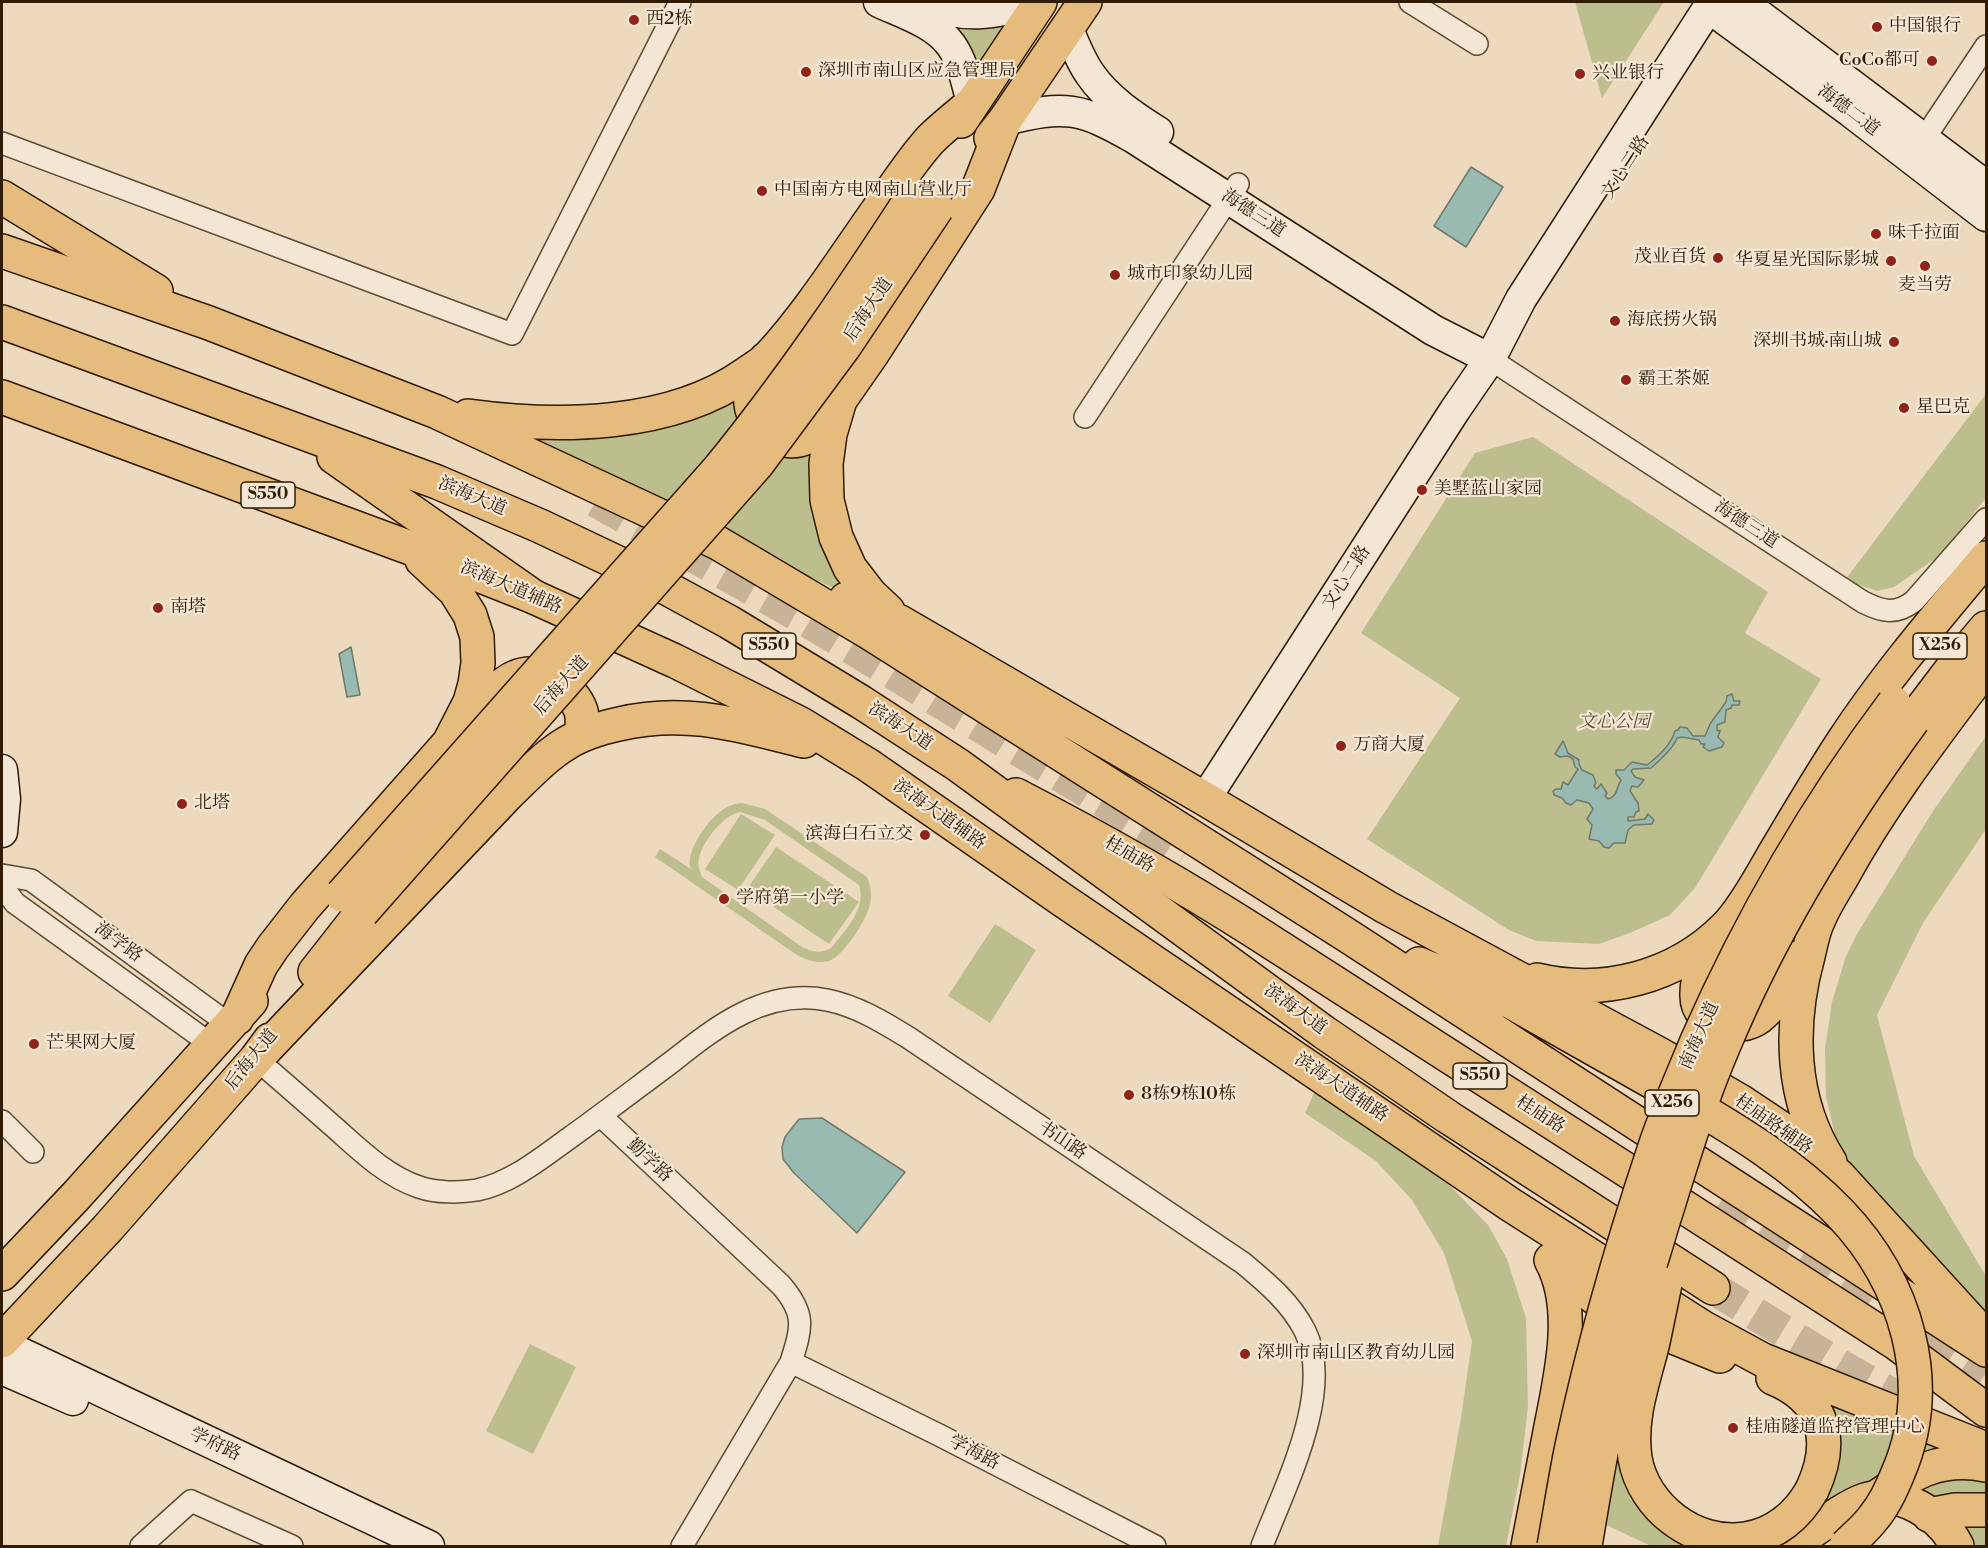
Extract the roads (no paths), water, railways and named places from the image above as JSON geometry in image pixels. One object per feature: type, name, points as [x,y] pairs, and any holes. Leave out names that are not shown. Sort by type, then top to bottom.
[{"type":"main road","name":"后海大道","points":[[925,202],[972,103],[1038,2]]},
{"type":"main road","name":"后海大道","points":[[2,1274],[226,1029],[352,904],[732,454],[822,333],[925,202],[1005,120],[1083,11]]},
{"type":"main road","points":[[437,412],[511,422],[562,423],[666,410],[705,398],[738,380],[766,359],[815,300],[912,162],[931,139],[972,103]]},
{"type":"main road","points":[[766,359],[755,382],[750,402],[753,416],[762,428],[785,440],[796,441],[806,437],[816,430],[840,400],[872,354],[978,189],[1005,120]]},
{"type":"main road","points":[[2,197],[209,324]]},
{"type":"main road","points":[[2,252],[209,324],[437,412],[718,543],[900,622],[1386,907],[1679,1097],[1762,1148],[1804,1179],[1840,1213],[1872,1252],[1884,1271],[1907,1327],[1915,1371],[1915,1413],[1905,1458],[1885,1502],[1875,1516],[1846,1546]]},
{"type":"main road","name":"滨海大道","points":[[2,322],[437,482],[540,526],[636,572],[729,622],[861,702],[958,765],[1325,1032],[1448,1117],[1713,1288]]},
{"type":"main road","name":"滨海大道辅路","points":[[2,397],[405,546],[534,597],[675,662],[801,724],[868,765],[1511,1205],[1702,1327],[1763,1360],[1986,1449]]},
{"type":"main road","points":[[840,400],[830,434],[825,464],[827,500],[836,537],[850,568],[870,594],[900,622]]},
{"type":"main road","points":[[298,431],[534,597]]},
{"type":"main road","points":[[718,543],[880,639],[1345,934],[1511,988],[1550,983],[1585,986],[1626,983],[1660,972],[1696,952],[1727,927]]},
{"type":"main road","points":[[405,546],[455,591],[470,615],[477,638],[478,663],[475,684],[463,720],[449,743]]},
{"type":"main road","points":[[1986,558],[1927,629],[1845,739],[1756,885],[1705,961],[1697,983],[1696,999],[1703,1011],[1714,1022],[1726,1026],[1742,1025],[1758,1018],[1771,1004],[1887,800],[1986,667]]},
{"type":"main road","name":"南海大道","points":[[1585,1546],[1612,1398],[1676,1181],[1706,1089],[1724,1043],[1758,971],[1833,837],[1862,791],[1904,711],[1986,589]]},
{"type":"main road","name":"南海大道","points":[[1554,1546],[1571,1449],[1600,1325],[1653,1151],[1685,1070],[1735,960],[1793,852],[1852,759],[1954,666],[1986,628]]},
{"type":"main road","points":[[226,1029],[261,965],[286,929],[449,743],[509,681],[527,674],[548,677],[558,682],[567,690],[581,711],[582,734]]},
{"type":"main road","points":[[256,1059],[508,794],[548,756],[582,734],[634,720],[665,717],[700,718],[813,743],[868,765]]},
{"type":"main road","name":"桂庙路","points":[[958,765],[1101,839],[1188,889],[1896,1343],[1986,1410]]},
{"type":"main road","name":"后海大道","points":[[2,1342],[107,1229],[256,1059],[330,951],[352,904]]},
{"type":"main road","points":[[1817,922],[1797,1007],[1798,1073],[1807,1114],[1822,1150],[1839,1176]]},
{"type":"main road","name":"S550","points":[[1345,934],[1986,1350]]},
{"type":"main road","name":"桂庙路辅路","points":[[1511,988],[1740,1101],[1788,1133],[1839,1176],[1986,1338]]},
{"type":"main road","points":[[1556,1269],[1617,1314],[1786,1383],[1796,1389],[1812,1407],[1824,1432],[1822,1463],[1812,1490],[1795,1513],[1774,1529],[1744,1539],[1723,1539],[1689,1529],[1674,1521],[1654,1502],[1638,1474],[1634,1419],[1676,1235],[1676,1181]]},
{"type":"main road","points":[[1511,1205],[1538,1238],[1556,1269],[1563,1302],[1564,1335],[1561,1369],[1528,1546]]},
{"type":"main road","points":[[1790,1546],[1852,1506],[1874,1498],[1913,1473],[1957,1462],[1986,1465]]},
{"type":"main road","points":[[1874,1498],[1899,1499],[1911,1503],[1941,1524],[1957,1546]]},
{"type":"main road","points":[[1929,1515],[1955,1510],[1986,1510]]},
{"type":"street","points":[[2,143],[513,334],[680,2]]},
{"type":"street","points":[[879,2],[933,29],[951,45],[961,65],[972,103]]},
{"type":"street","points":[[920,2],[946,11],[978,15],[1038,2]]},
{"type":"street","points":[[1410,2],[1477,44]]},
{"type":"street","name":"海德二道","points":[[1724,6],[1924,139],[1986,186]]},
{"type":"street","name":"海德二道","points":[[1724,6],[1851,112],[1986,216]]},
{"type":"street","name":"文心二路","points":[[1205,799],[1449,419],[1490,359],[1536,308],[1724,6]]},
{"type":"street","name":"海德三道","points":[[1083,11],[1086,68],[1109,97],[1233,191],[1433,330],[1490,359],[1863,602],[1879,610],[1893,612],[1904,608],[1925,590],[1986,519]]},
{"type":"street","points":[[1924,139],[1986,46]]},
{"type":"street","name":"海德三道","points":[[1005,120],[1053,110],[1079,112],[1117,129],[1233,191]]},
{"type":"street","points":[[1085,417],[1233,191]]},
{"type":"street","points":[[2,770],[5,799],[2,832]]},
{"type":"street","name":"海学路","points":[[2,875],[31,880],[226,1029]]},
{"type":"street","name":"海学路","points":[[2,886],[15,903],[226,1029]]},
{"type":"street","name":"书山路","points":[[601,1116],[712,1031],[754,1007],[777,1001],[799,998],[825,1000],[850,1006],[909,1038],[1243,1263],[1291,1308],[1306,1332],[1314,1357],[1315,1383],[1298,1454],[1262,1546]]},
{"type":"street","points":[[256,1059],[371,1159],[396,1176],[420,1187],[447,1192],[477,1190],[508,1178],[532,1165],[601,1116]]},
{"type":"street","name":"勤学路","points":[[601,1116],[781,1285],[793,1299],[799,1314],[800,1328],[791,1362],[682,1546]]},
{"type":"street","points":[[2,1121],[33,1152]]},
{"type":"street","name":"学府路","points":[[2,1342],[429,1546]]},
{"type":"street","name":"学海路","points":[[791,1362],[1155,1546]]},
{"type":"street","name":"学府路","points":[[2,1369],[81,1403],[387,1546]]},
{"type":"street","points":[[141,1546],[191,1501],[292,1546]]},
{"type":"water","points":[[1471,167],[1503,187],[1466,247],[1434,226]]},
{"type":"water","points":[[351,647],[360,695],[347,697],[339,654]]},
{"type":"water","points":[[1732,694],[1734,701],[1740,701],[1739,705],[1732,705],[1726,710],[1725,722],[1717,725],[1717,730],[1720,731],[1718,737],[1724,743],[1722,747],[1709,751],[1699,740],[1677,738],[1669,750],[1651,768],[1631,771],[1635,777],[1644,780],[1638,787],[1632,786],[1630,791],[1638,803],[1639,811],[1634,817],[1628,817],[1628,821],[1645,819],[1648,814],[1654,820],[1652,824],[1634,825],[1628,830],[1625,843],[1614,843],[1609,848],[1604,847],[1599,841],[1589,839],[1592,825],[1587,819],[1593,809],[1589,803],[1577,800],[1571,805],[1554,795],[1553,791],[1561,789],[1563,782],[1568,785],[1578,769],[1573,759],[1555,754],[1563,741],[1568,753],[1579,760],[1582,770],[1593,775],[1596,783],[1594,786],[1597,789],[1601,784],[1608,799],[1615,794],[1621,780],[1616,770],[1624,770],[1632,762],[1647,765],[1664,750],[1675,731],[1680,727],[1687,728],[1693,736],[1705,736],[1710,724],[1726,702],[1727,696]]},
{"type":"water","points":[[822,1118],[905,1172],[857,1233],[794,1173],[783,1159],[782,1147],[785,1137],[799,1119]]},
{"type":"tunnel","points":[[596,501],[798,615],[1186,852]]},
{"type":"tunnel","points":[[1723,1198],[1986,1373]]},
{"type":"tunnel","points":[[1713,1288],[1839,1365],[1923,1412]]},
{"type":"place","name":"西2栋","points":[[634,20]]},
{"type":"place","name":"中国银行","points":[[1877,27]]},
{"type":"place","name":"CoCo都可","points":[[1932,61]]},
{"type":"place","name":"深圳市南山区应急管理局","points":[[806,72]]},
{"type":"place","name":"兴业银行","points":[[1580,74]]},
{"type":"place","name":"中国南方电网南山营业厅","points":[[762,191]]},
{"type":"place","name":"味千拉面","points":[[1876,234]]},
{"type":"place","name":"茂业百货","points":[[1718,258]]},
{"type":"place","name":"华夏星光国际影城","points":[[1891,261]]},
{"type":"place","name":"麦当劳","points":[[1925,266]]},
{"type":"place","name":"城市印象幼儿园","points":[[1115,275]]},
{"type":"place","name":"海底捞火锅","points":[[1615,321]]},
{"type":"place","name":"深圳书城·南山城","points":[[1894,342]]},
{"type":"place","name":"霸王茶姬","points":[[1626,380]]},
{"type":"place","name":"星巴克","points":[[1904,408]]},
{"type":"place","name":"美墅蓝山家园","points":[[1422,490]]},
{"type":"place","name":"南塔","points":[[158,608]]},
{"type":"place","name":"万商大厦","points":[[1341,746]]},
{"type":"place","name":"北塔","points":[[182,804]]},
{"type":"place","name":"滨海白石立交","points":[[925,835]]},
{"type":"place","name":"学府第一小学","points":[[724,899]]},
{"type":"place","name":"芒果网大厦","points":[[34,1044]]},
{"type":"place","name":"8栋9栋10栋","points":[[1129,1095]]},
{"type":"place","name":"深圳市南山区教育幼儿园","points":[[1245,1354]]},
{"type":"place","name":"桂庙隧道监控管理中心","points":[[1733,1428]]},
{"type":"park label","name":"文心公园","points":[[1614,723]]}]
